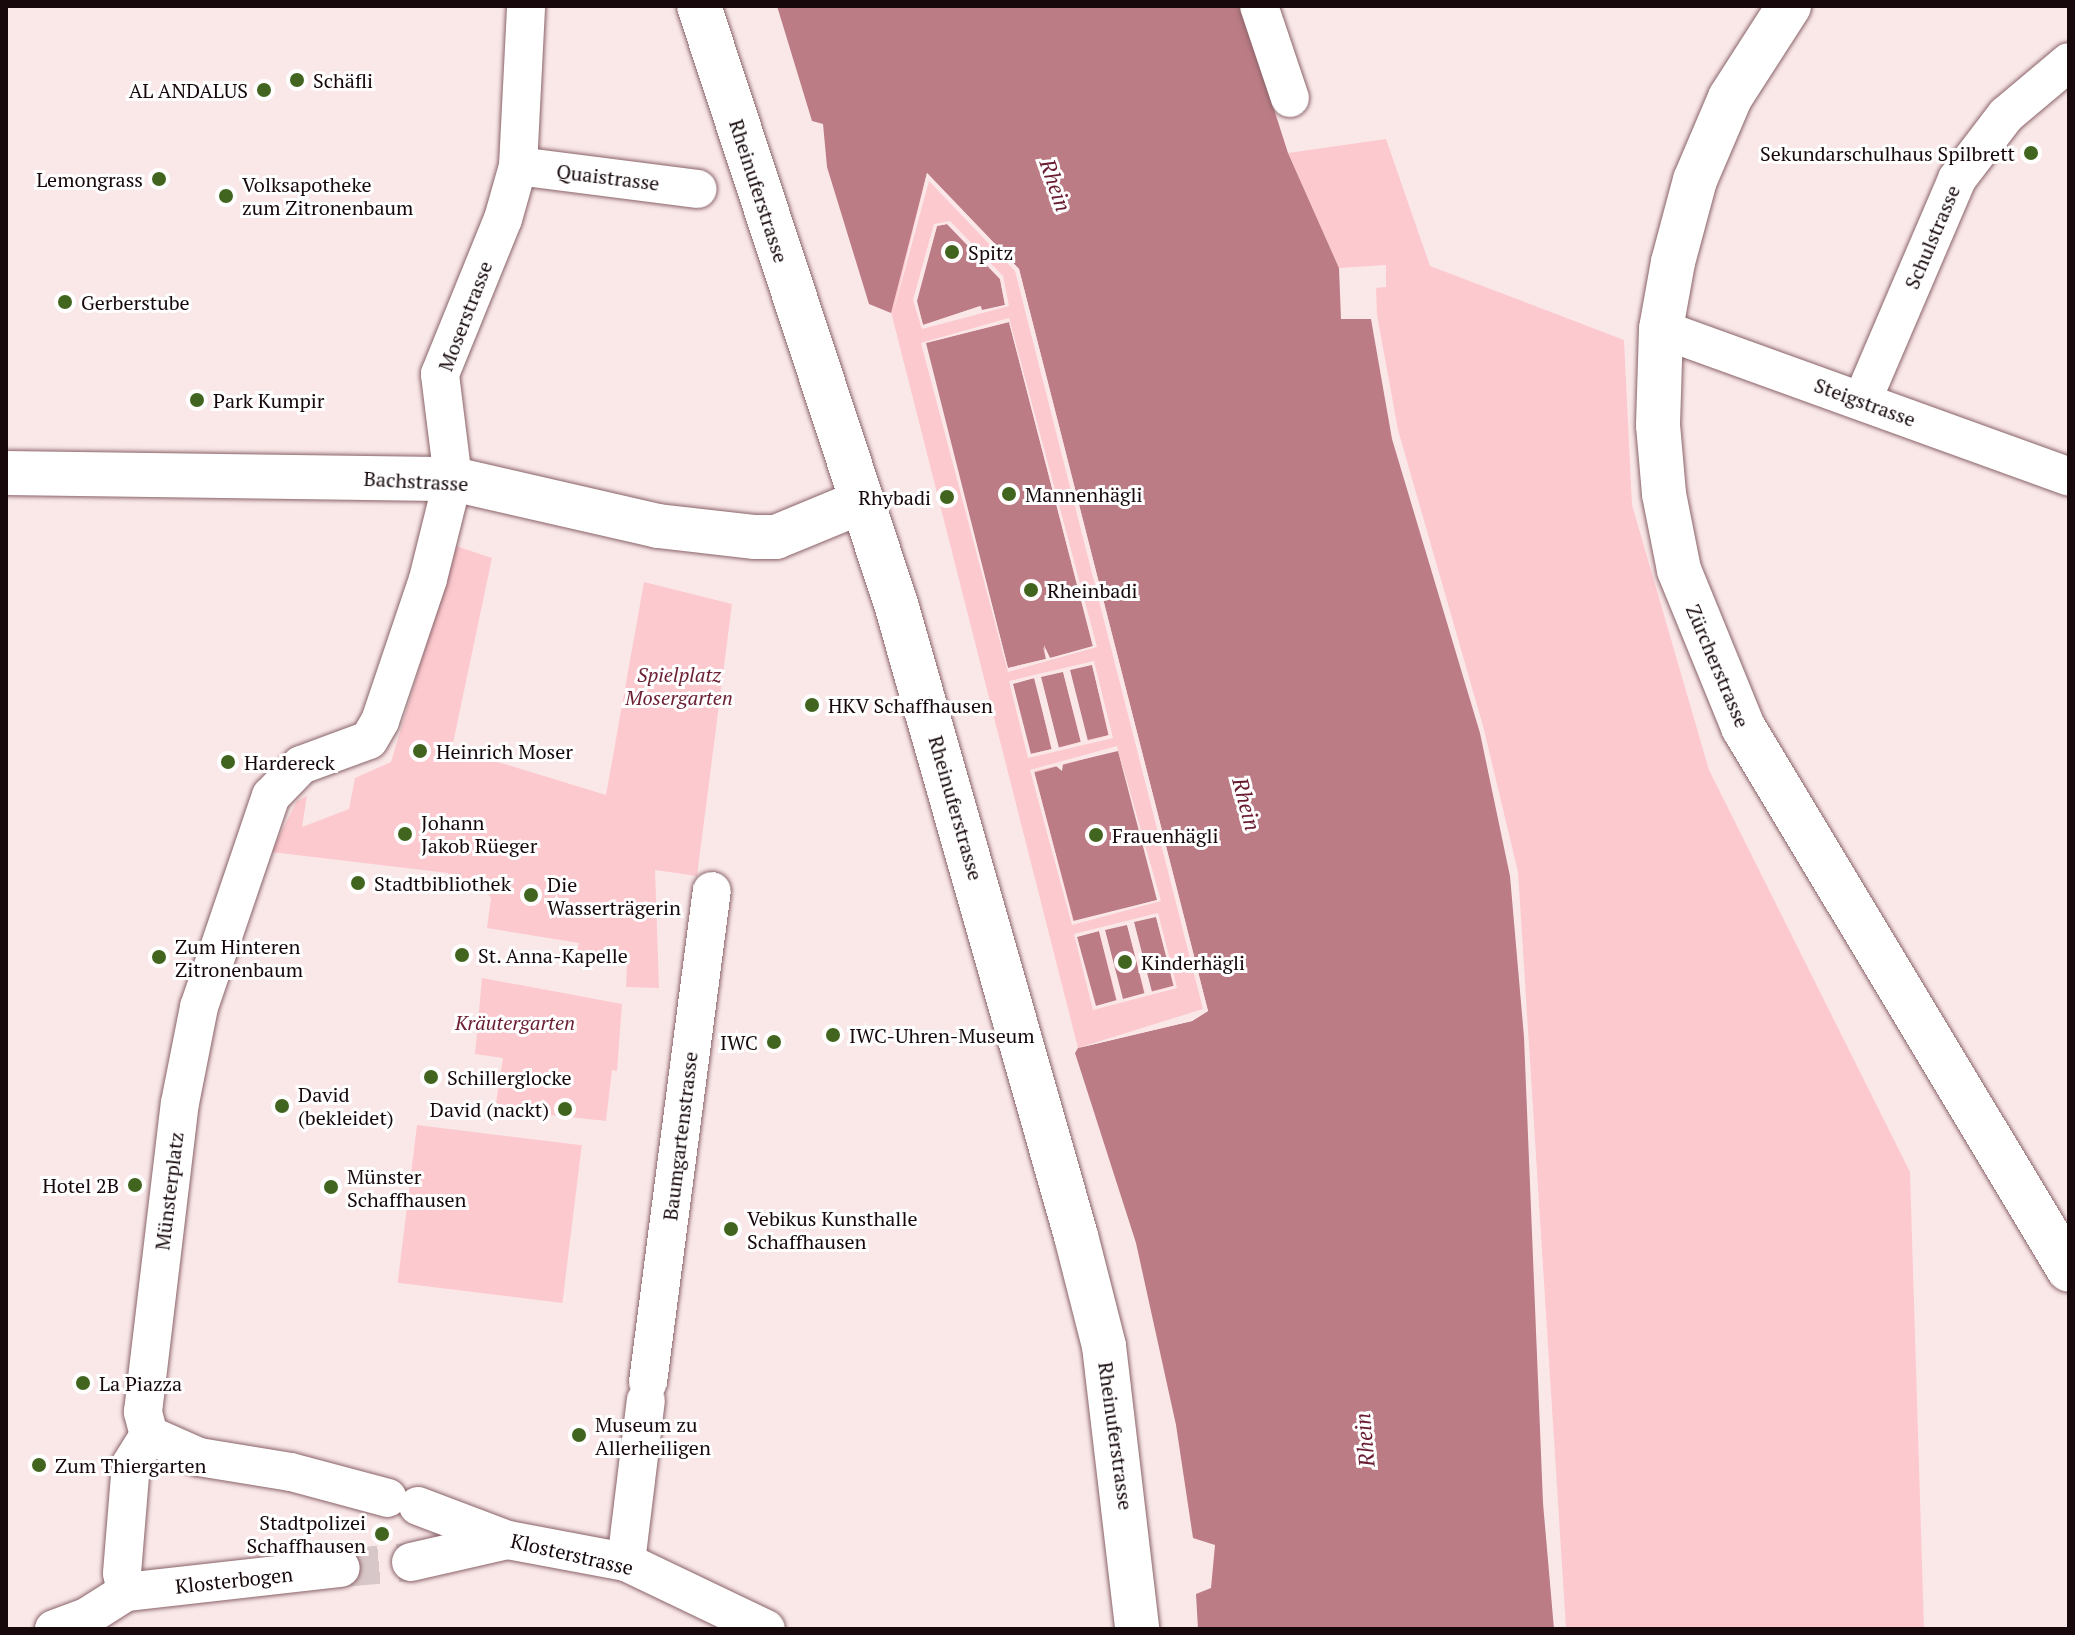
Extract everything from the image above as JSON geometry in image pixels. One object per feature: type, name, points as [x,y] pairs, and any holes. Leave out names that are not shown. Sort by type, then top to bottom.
[{"type":"main road","name":"Rheinuferstrasse","points":[[699,6],[861,502],[990,926],[1104,1346],[1137,1629]]},
{"type":"main road","name":"Zürcherstrasse","points":[[1789,6],[1730,98],[1695,180],[1661,329],[1658,425],[1664,494],[1679,570],[1708,651],[1750,740],[2069,1270]]},
{"type":"main road","name":"Bachstrasse","points":[[6,473],[453,479],[658,526],[755,537],[788,533],[861,502]]},
{"type":"street","name":"Moserstrasse","points":[[271,796],[301,765],[369,740],[380,721],[442,538],[453,479],[440,374],[503,219],[518,166],[526,6]]},
{"type":"street","points":[[1259,6],[1290,98]]},
{"type":"street","name":"Schulstrasse","points":[[1862,401],[1957,179],[2006,115],[2069,62]]},
{"type":"street","name":"Quaistrasse","points":[[518,166],[698,189]]},
{"type":"street","name":"Steigstrasse","points":[[1661,329],[2069,477]]},
{"type":"street","name":"Münsterplatz","points":[[149,1435],[143,1412],[186,1060],[212,960],[271,796]]},
{"type":"street","name":"Baumgartenstrasse","points":[[626,1562],[712,891]]},
{"type":"street","points":[[54,1629],[85,1618],[126,1592],[122,1573],[131,1464],[149,1435]]},
{"type":"street","name":"Klosterstrasse","points":[[149,1435],[199,1457],[291,1472],[403,1502],[508,1540],[626,1562],[766,1629]]},
{"type":"street","points":[[411,1562],[508,1540]]},
{"type":"street","name":"Klosterbogen","points":[[126,1592],[341,1568]]},
{"type":"green space","points":[[1386,139],[1430,266],[1624,340],[1632,505],[1709,770],[1910,1172],[1924,1629],[1566,1629],[1518,872],[1483,726],[1398,430],[1377,315],[1376,288],[1386,287],[1386,265],[1339,268],[1288,153]]},
{"type":"green space","name":"Rheinbadi","points":[[927,173],[1019,269],[1208,1011],[1078,1048],[890,308]]},
{"type":"green space","name":"Spielplatz Mosergarten","points":[[456,546],[492,558],[452,748],[606,795],[644,582],[732,604],[697,876],[655,870],[659,988],[626,987],[627,962],[577,953],[579,943],[487,928],[491,898],[480,883],[461,882],[446,894],[448,873],[271,852],[297,801],[307,796],[302,827],[349,809],[355,778],[391,762]]},
{"type":"green space","name":"Kräutergarten","points":[[482,978],[622,1004],[617,1071],[612,1070],[606,1121],[495,1109],[503,1058],[475,1054]]},
{"type":"green space","points":[[417,1125],[582,1145],[562,1303],[398,1283]]},
{"type":"water","name":"Rhein","points":[[777,6],[1241,6],[1288,153],[1339,268],[1341,319],[1371,319],[1392,439],[1480,733],[1510,876],[1524,1037],[1543,1503],[1554,1629],[1198,1629],[1196,1594],[1211,1588],[1215,1545],[1193,1538],[1176,1425],[1136,1243],[1075,1053],[1078,1048],[1192,1021],[1208,1011],[1019,269],[927,173],[891,313],[869,304],[827,167],[823,124],[812,121]]},
{"type":"water","name":"Spitz","points":[[947,224],[1000,279],[1005,305],[982,311],[981,306],[923,325],[916,301],[937,226]]},
{"type":"water","name":"Mannenhägli","points":[[1009,322],[1093,647],[1050,658],[1043,647],[1046,659],[1008,668],[925,343]]},
{"type":"water","points":[[1092,664],[1108,735],[1086,740],[1070,669]]},
{"type":"water","points":[[1063,671],[1081,742],[1058,747],[1041,677]]},
{"type":"water","points":[[1035,678],[1051,749],[1029,754],[1013,683]]},
{"type":"water","name":"Frauenhägli","points":[[1118,750],[1158,900],[1074,922],[1034,773]]},
{"type":"water","name":"Kinderhägli","points":[[1156,916],[1173,986],[1151,991],[1134,922]]},
{"type":"water","name":"Kinderhägli","points":[[1127,924],[1144,994],[1122,999],[1105,930]]},
{"type":"water","name":"Kinderhägli","points":[[1099,931],[1116,1001],[1094,1006],[1077,937]]},
{"type":"pier","points":[[927,173],[1019,269],[1208,1011],[1192,1021],[1078,1048],[1203,1009],[1015,271],[929,181],[892,317]]},
{"type":"pier","points":[[950,221],[1003,276],[1009,306],[922,329],[913,300],[934,224]],"holes":[[[947,224],[1000,279],[1005,305],[982,310],[980,306],[923,325],[917,301],[937,226]]]},
{"type":"pier","points":[[1009,318],[1097,647],[1008,672],[921,343]],"holes":[[[1009,322],[1093,646],[1050,658],[1044,645],[1046,659],[1008,668],[926,343]]]},
{"type":"pier","points":[[1094,661],[1113,738],[1028,758],[1009,681]],"holes":[[[1092,665],[1109,735],[1088,741],[1070,670]],[[1063,672],[1081,742],[1059,748],[1041,677]],[[1034,678],[1052,749],[1031,754],[1013,684]]]},
{"type":"pier","points":[[1117,746],[1161,901],[1072,925],[1030,770]],"holes":[[[1118,751],[1157,900],[1073,921],[1034,771],[1056,766],[1062,771],[1063,764]]]},
{"type":"pier","points":[[1158,913],[1177,988],[1093,1010],[1074,934]],"holes":[[[1156,917],[1174,986],[1152,992],[1134,922]],[[1127,925],[1145,993],[1123,999],[1105,930]],[[1099,931],[1117,1000],[1096,1006],[1077,937]]]},
{"type":"tunnel","points":[[341,1568],[411,1562]]},
{"type":"place","name":"Schäfli","points":[[297,80]]},
{"type":"place","name":"AL ANDALUS","points":[[264,90]]},
{"type":"place","name":"Sekundarschulhaus Spilbrett","points":[[2031,153]]},
{"type":"place","name":"Lemongrass","points":[[159,179]]},
{"type":"place","name":"Volksapotheke zum Zitronenbaum","points":[[226,196]]},
{"type":"place","name":"Spitz","points":[[952,252]]},
{"type":"place","name":"Gerberstube","points":[[65,302]]},
{"type":"place","name":"Park Kumpir","points":[[197,400]]},
{"type":"place","name":"Mannenhägli","points":[[1009,494]]},
{"type":"place","name":"Rhybadi","points":[[947,497]]},
{"type":"place","name":"Rheinbadi","points":[[1031,590]]},
{"type":"place","name":"HKV Schaffhausen","points":[[812,705]]},
{"type":"place","name":"Heinrich Moser","points":[[420,751]]},
{"type":"place","name":"Hardereck","points":[[228,762]]},
{"type":"place","name":"Johann Jakob Rüeger","points":[[405,834]]},
{"type":"place","name":"Frauenhägli","points":[[1096,835]]},
{"type":"place","name":"Stadtbibliothek","points":[[358,883]]},
{"type":"place","name":"Die Wasserträgerin","points":[[531,895]]},
{"type":"place","name":"St. Anna-Kapelle","points":[[462,955]]},
{"type":"place","name":"Zum Hinteren Zitronenbaum","points":[[159,957]]},
{"type":"place","name":"Kinderhägli","points":[[1125,962]]},
{"type":"place","name":"IWC-Uhren-Museum","points":[[833,1035]]},
{"type":"place","name":"IWC","points":[[774,1042]]},
{"type":"place","name":"Schillerglocke","points":[[431,1077]]},
{"type":"place","name":"David (bekleidet)","points":[[282,1106]]},
{"type":"place","name":"David (nackt)","points":[[565,1109]]},
{"type":"place","name":"Hotel 2B","points":[[135,1185]]},
{"type":"place","name":"Münster Schaffhausen","points":[[331,1187]]},
{"type":"place","name":"Vebikus Kunsthalle Schaffhausen","points":[[731,1229]]},
{"type":"place","name":"La Piazza","points":[[83,1383]]},
{"type":"place","name":"Museum zu Allerheiligen","points":[[579,1435]]},
{"type":"place","name":"Zum Thiergarten","points":[[39,1465]]},
{"type":"place","name":"Stadtpolizei Schaffhausen","points":[[382,1534]]}]
